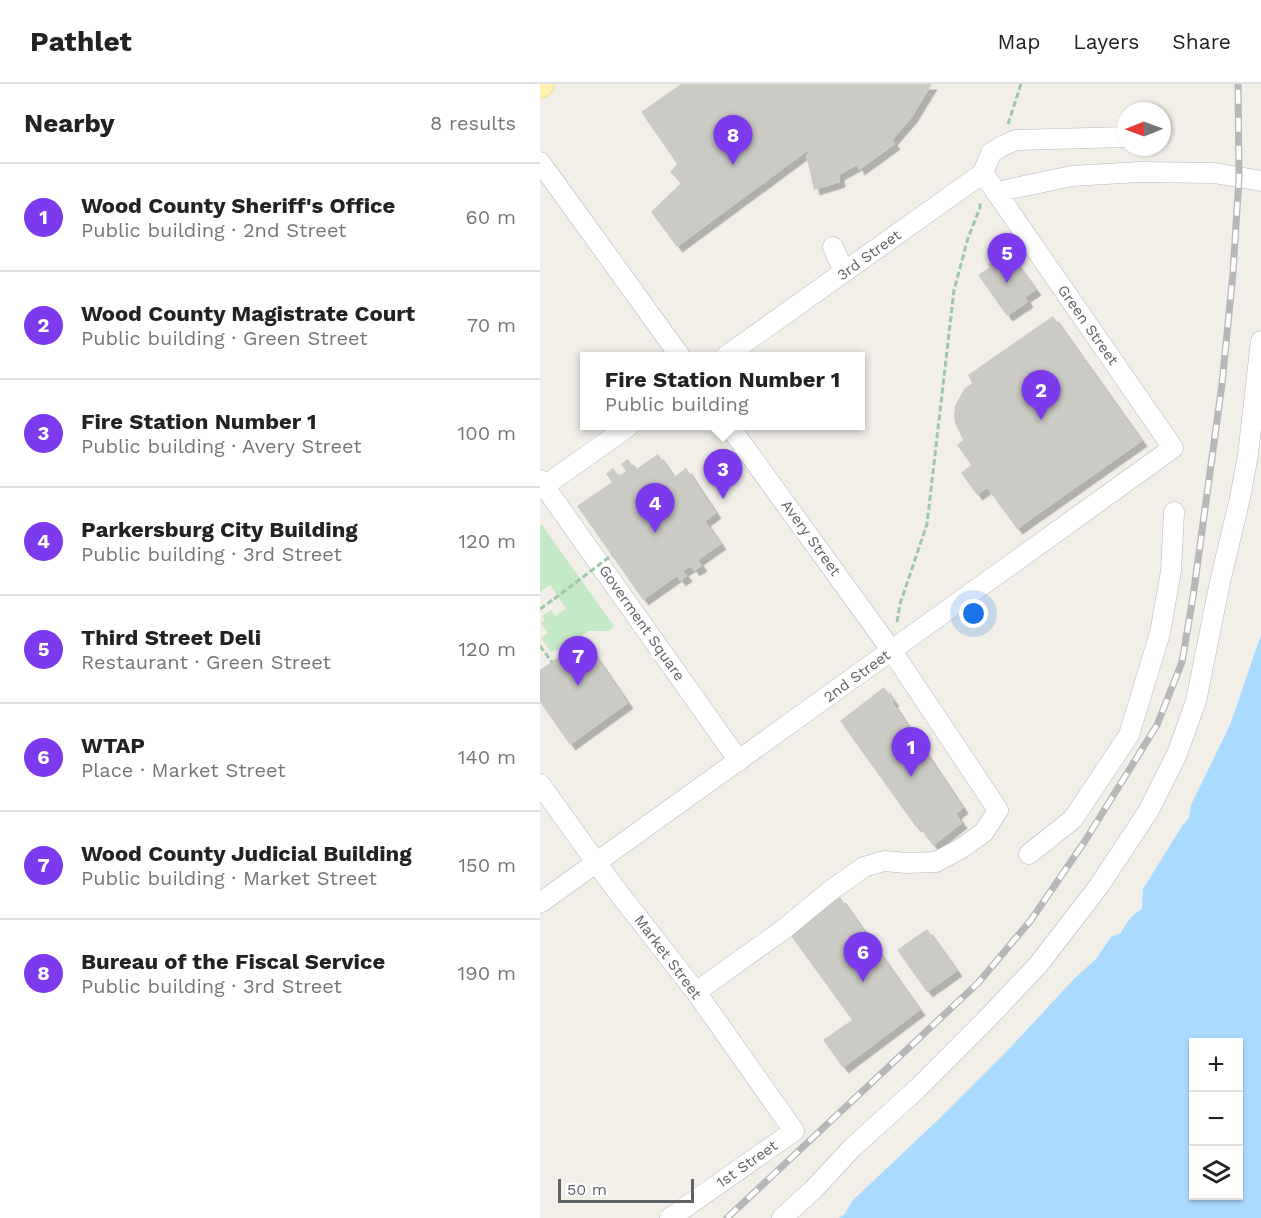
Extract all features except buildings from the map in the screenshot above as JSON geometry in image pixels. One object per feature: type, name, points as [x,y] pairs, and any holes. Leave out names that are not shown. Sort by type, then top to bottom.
[{"type":"street","points":[[1117,137],[1016,140],[991,153],[983,173],[1000,197],[1072,176],[1140,172],[1214,173],[1261,181]]},
{"type":"street","points":[[540,162],[676,352]]},
{"type":"street","name":"3rd Street","points":[[733,352],[983,173]]},
{"type":"street","name":"Green Street","points":[[1000,197],[1173,448]]},
{"type":"street","points":[[833,247],[844,272]]},
{"type":"street","points":[[782,1218],[985,1021],[1038,965],[1099,886],[1149,810],[1177,754],[1196,701],[1248,454],[1261,341]]},
{"type":"street","points":[[541,485],[623,430]]},
{"type":"street","name":"Avery Street","points":[[696,992],[784,929],[830,891],[864,867],[884,861],[936,862],[962,848],[984,832],[999,810],[892,651],[732,430]]},
{"type":"street","name":"2nd Street","points":[[540,903],[1173,448]]},
{"type":"street","name":"Goverment Square","points":[[541,485],[739,761]]},
{"type":"street","points":[[1029,854],[1073,819],[1129,735],[1160,633],[1171,571],[1174,512]]},
{"type":"street","name":"Market Street","points":[[540,784],[597,863],[696,992],[794,1131]]},
{"type":"street","name":"1st Street","points":[[670,1218],[794,1131]]},
{"type":"path","points":[[892,651],[900,604],[927,524],[954,290],[968,238],[980,208],[983,173]]},
{"type":"path","points":[[540,609],[612,555]]},
{"type":"path","points":[[540,646],[552,662]]},
{"type":"green space","points":[[542,525],[614,626],[608,631],[588,631],[568,647],[551,652],[541,638],[548,633],[541,623],[545,620],[542,616],[551,610],[555,616],[566,608],[550,585],[540,592],[540,526]]},
{"type":"water","points":[[1261,635],[1261,1218],[839,1218],[845,1214],[852,1201],[1009,1049],[1074,979],[1096,959],[1111,937],[1121,933],[1130,919],[1142,909],[1143,889],[1189,818],[1191,805],[1230,725]]},
{"type":"railway","points":[[727,1218],[978,983],[1031,920],[1085,841],[1157,725],[1182,662],[1222,384],[1233,273],[1239,177],[1238,84]]},
{"type":"place","name":"Bureau of the Fiscal Service","points":[[733,165]]},
{"type":"place","name":"Third Street Deli","points":[[1007,283]]},
{"type":"place","name":"Wood County Magistrate Court","points":[[1041,420]]},
{"type":"place","name":"Fire Station Number 1","points":[[723,499]]},
{"type":"place","name":"Parkersburg City Building","points":[[655,533]]},
{"type":"place","name":"Wood County Judicial Building","points":[[578,686]]},
{"type":"place","name":"Wood County Sheriff's Office","points":[[911,777]]},
{"type":"place","name":"WTAP","points":[[863,982]]}]
